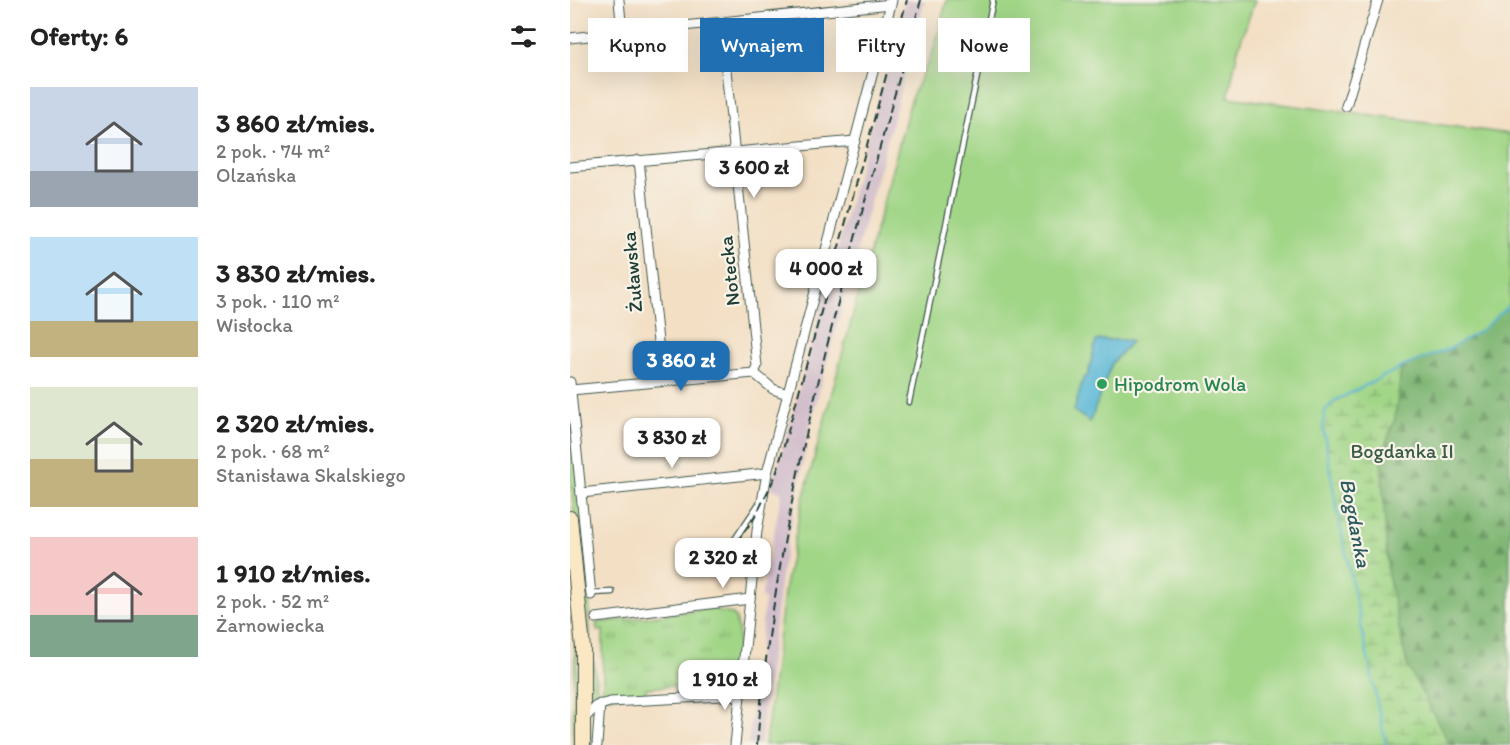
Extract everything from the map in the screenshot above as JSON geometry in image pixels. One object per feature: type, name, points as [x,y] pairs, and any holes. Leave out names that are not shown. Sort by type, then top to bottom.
[{"type":"main road","points":[[570,518],[583,648],[583,745]]},
{"type":"street","points":[[619,0],[621,18]]},
{"type":"street","points":[[1346,106],[1378,0]]},
{"type":"street","points":[[735,745],[757,531],[767,473],[892,2],[755,18]]},
{"type":"street","points":[[570,38],[588,36]]},
{"type":"street","name":"Notecka","points":[[726,72],[757,366],[754,373]]},
{"type":"street","points":[[570,167],[855,141]]},
{"type":"street","name":"Żuławska","points":[[639,160],[662,380]]},
{"type":"street","points":[[591,594],[570,386],[754,373],[773,389],[787,394]]},
{"type":"street","points":[[581,492],[767,473]]},
{"type":"street","points":[[596,618],[750,599]]},
{"type":"street","points":[[584,719],[592,709],[600,704],[740,695]]},
{"type":"street","points":[[597,745],[600,704]]},
{"type":"lane","points":[[909,402],[993,0]]},
{"type":"lane","points":[[722,553],[731,545],[765,495]]},
{"type":"lane","points":[[573,543],[576,532],[585,523]]},
{"type":"lane","points":[[591,594],[612,592]]},
{"type":"shaded area","points":[[905,0],[925,0],[920,18],[900,18]]},
{"type":"shaded area","points":[[885,72],[906,72],[811,421],[781,575],[760,745],[748,745],[765,599],[761,598],[782,493],[769,487],[780,459]]},
{"type":"green space","name":"Hipodrom Wola","points":[[947,0],[1255,0],[1238,49],[1228,97],[1510,134],[1510,304],[1483,329],[1451,348],[1404,366],[1335,401],[1325,411],[1323,428],[1337,510],[1386,745],[765,745],[785,586],[801,507],[912,96],[923,72],[926,72],[938,33],[938,72],[1030,72],[1030,18],[942,18]]},
{"type":"green space","name":"Bogdanka II","points":[[1510,232],[1510,745],[1331,745],[1224,348]]},
{"type":"green space","points":[[1393,363],[1401,372],[1395,418],[1381,457],[1388,575],[1407,665],[1450,745],[1367,745],[1311,406]]},
{"type":"green space","points":[[570,401],[581,518],[576,528],[570,477]]},
{"type":"green space","points":[[583,533],[589,587],[590,636],[586,620],[578,539]]},
{"type":"green space","points":[[715,608],[716,611],[733,614],[738,628],[738,649],[734,669],[727,683],[715,687],[715,690],[675,693],[674,686],[646,688],[646,694],[606,697],[603,695],[603,630],[597,631],[596,623]]},
{"type":"green space","points":[[575,634],[577,636],[577,745],[573,745]]},
{"type":"green space","points":[[594,663],[598,700],[590,705],[592,664]]},
{"type":"water","points":[[1130,340],[1131,342],[1112,363],[1090,422],[1074,411],[1083,379],[1088,375],[1096,341]]},
{"type":"waterway","name":"Bogdanka","points":[[1386,745],[1337,510],[1323,428],[1325,411],[1334,401],[1404,366],[1451,348],[1483,329],[1510,304]]},
{"type":"tunnel","points":[[570,621],[596,618]]},
{"type":"railway","points":[[728,554],[755,517],[776,475],[907,0]]},
{"type":"railway","points":[[757,745],[767,650],[800,462],[845,277],[921,0]]},
{"type":"place","name":"Hipodrom Wola","points":[[1102,384]]}]
